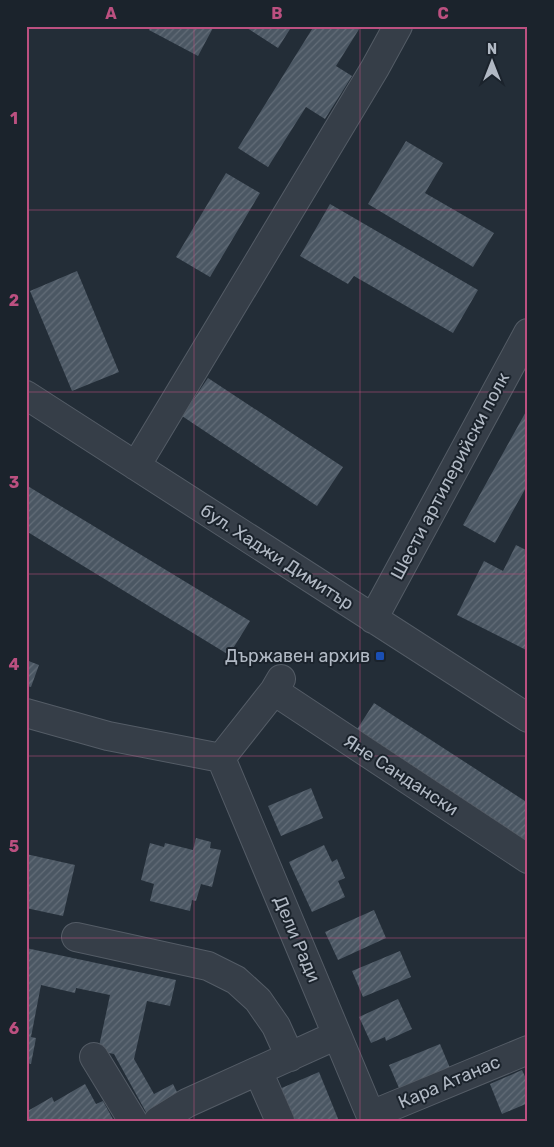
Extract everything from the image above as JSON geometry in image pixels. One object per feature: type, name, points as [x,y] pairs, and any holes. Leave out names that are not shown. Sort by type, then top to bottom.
[{"type":"street","points":[[136,466],[375,68],[398,26]]},
{"type":"street","name":"Шести артилерийски полк","points":[[373,619],[528,332]]},
{"type":"street","name":"бул. Хаджи Димитър","points":[[26,395],[528,718]]},
{"type":"street","name":"Яне Сандански","points":[[221,758],[278,685],[528,859]]},
{"type":"street","points":[[26,712],[108,736],[221,758]]},
{"type":"street","name":"Дели Ради","points":[[221,758],[372,1118]]},
{"type":"street","points":[[76,937],[208,966],[236,980],[258,1000],[276,1026],[290,1057]]},
{"type":"street","points":[[158,1121],[187,1103],[337,1035]]},
{"type":"street","name":"Кара Атанас","points":[[372,1118],[528,1050]]},
{"type":"street","points":[[94,1057],[133,1121]]},
{"type":"street","points":[[258,1071],[280,1121]]},
{"type":"building","points":[[151,26],[214,26],[198,56],[149,30]]},
{"type":"building","points":[[244,26],[292,26],[278,48]]},
{"type":"building","points":[[314,26],[361,26],[336,66],[352,76],[325,119],[306,107],[268,167],[238,148]]},
{"type":"building","points":[[406,141],[443,163],[425,193],[494,233],[473,267],[368,204]]},
{"type":"building","points":[[226,173],[260,193],[210,277],[176,257]]},
{"type":"building","points":[[330,204],[478,290],[453,333],[354,276],[348,284],[300,256]]},
{"type":"building","points":[[77,271],[119,372],[72,391],[30,291]]},
{"type":"building","points":[[208,378],[343,467],[317,506],[182,416]]},
{"type":"building","points":[[528,408],[528,484],[495,543],[463,525]]},
{"type":"building","points":[[26,485],[250,621],[229,655],[26,531]]},
{"type":"building","points":[[516,545],[528,551],[528,651],[457,615],[484,561],[503,571]]},
{"type":"building","points":[[26,660],[39,665],[31,687],[26,686]]},
{"type":"building","points":[[374,703],[528,803],[528,848],[354,734]]},
{"type":"building","points":[[311,788],[323,818],[281,836],[268,806]]},
{"type":"building","points":[[196,838],[211,842],[210,848],[221,850],[212,887],[201,884],[196,901],[192,900],[190,911],[150,901],[154,884],[141,880],[150,843],[164,847],[165,843],[193,850]]},
{"type":"building","points":[[324,845],[332,862],[337,859],[345,878],[338,881],[345,897],[312,912],[289,862]]},
{"type":"building","points":[[26,854],[75,865],[63,916],[26,908]]},
{"type":"building","points":[[374,910],[386,938],[338,960],[325,932]]},
{"type":"building","points":[[26,948],[176,980],[170,1006],[147,1001],[134,1059],[154,1094],[173,1084],[179,1096],[147,1114],[114,1054],[98,1051],[110,995],[76,988],[75,993],[41,985],[31,1037],[36,1038],[31,1064],[26,1063]]},
{"type":"building","points":[[400,951],[411,977],[363,997],[352,971]]},
{"type":"building","points":[[398,999],[412,1029],[386,1041],[385,1037],[371,1043],[359,1017]]},
{"type":"building","points":[[440,1044],[450,1068],[399,1088],[389,1065]]},
{"type":"building","points":[[522,1070],[528,1083],[528,1103],[502,1114],[490,1084]]},
{"type":"building","points":[[319,1072],[339,1121],[287,1121],[270,1093]]},
{"type":"building","points":[[85,1084],[96,1104],[103,1101],[114,1121],[26,1121],[26,1112],[52,1097],[54,1102]]},
{"type":"place","name":"Държавен архив","points":[[380,656]]}]
